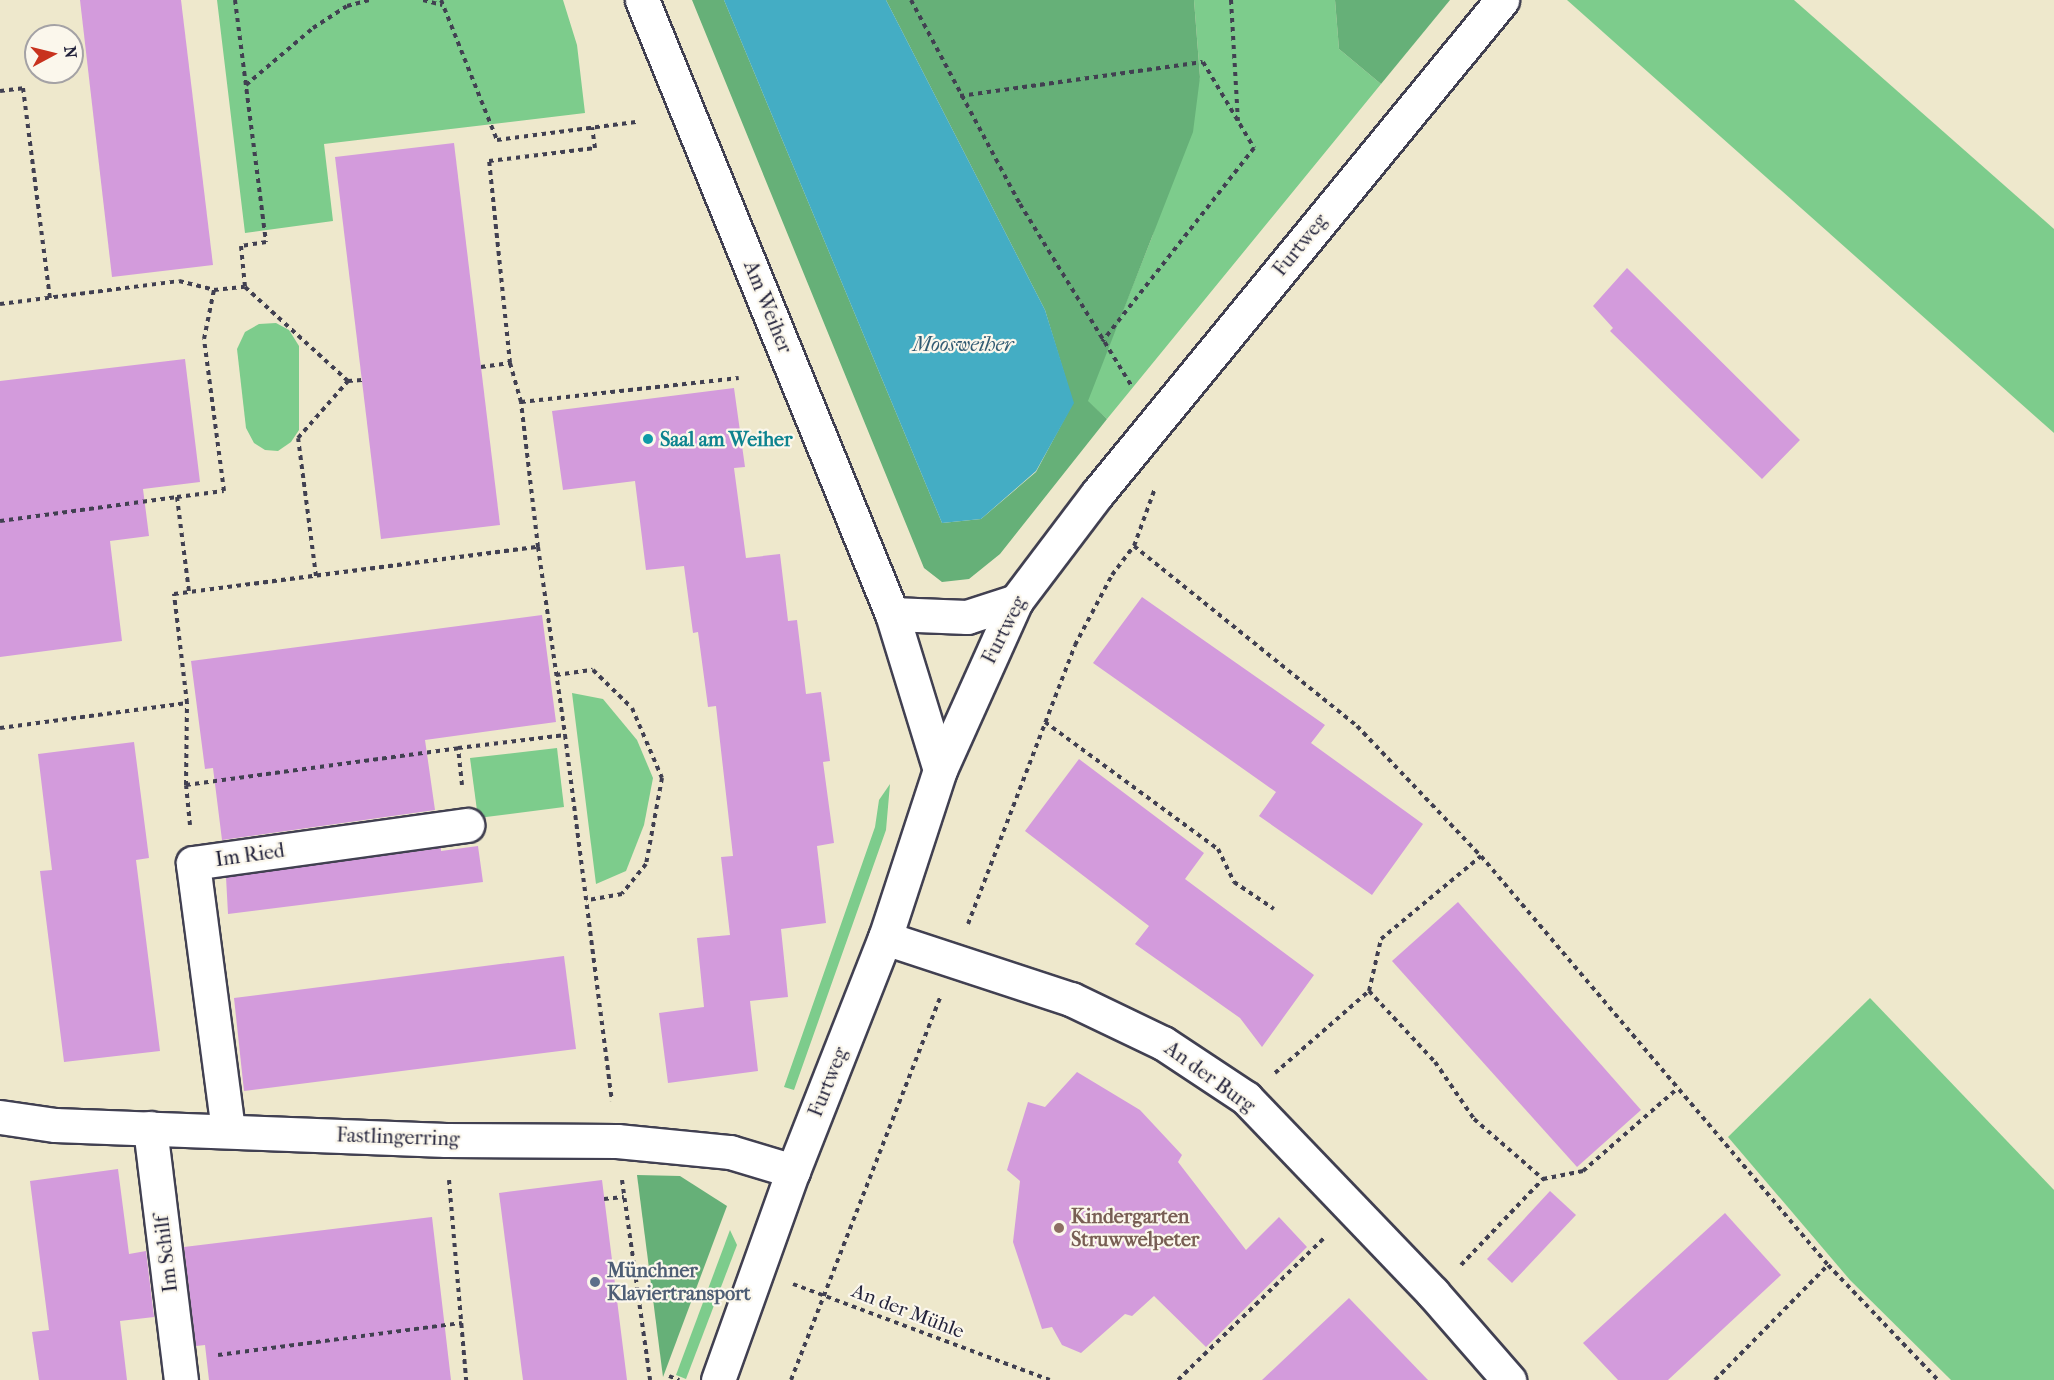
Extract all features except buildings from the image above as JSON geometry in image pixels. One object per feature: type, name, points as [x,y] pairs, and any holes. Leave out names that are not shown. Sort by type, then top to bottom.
[{"type":"street","name":"Am Weiher","points":[[642,0],[892,614],[940,770]]},
{"type":"street","name":"Furtweg","points":[[718,1380],[756,1270],[885,938],[940,770],[1016,601],[1160,417],[1502,0]]},
{"type":"street","points":[[892,614],[967,617],[1016,601]]},
{"type":"street","name":"Im Ried","points":[[228,1130],[193,863],[467,825]]},
{"type":"street","name":"An der Burg","points":[[885,938],[1071,999],[1153,1038],[1246,1098],[1433,1293],[1509,1380]]},
{"type":"street","name":"Fastlingerring","points":[[0,1117],[55,1125],[446,1140],[617,1141],[730,1152],[794,1171]]},
{"type":"street","name":"Im Schilf","points":[[150,1128],[180,1370]]},
{"type":"path","points":[[236,0],[266,242],[241,246],[245,286],[348,381]]},
{"type":"path","points":[[246,85],[313,28],[347,6],[369,0]]},
{"type":"path","points":[[423,0],[443,5]]},
{"type":"path","points":[[441,0],[497,140],[636,122]]},
{"type":"path","points":[[911,0],[960,96],[1102,342],[1136,392],[1160,417]]},
{"type":"path","points":[[1231,0],[1238,122]]},
{"type":"path","points":[[960,96],[1203,62],[1254,148],[1102,342]]},
{"type":"path","points":[[0,91],[23,88],[50,298]]},
{"type":"path","points":[[592,127],[595,148],[489,161],[510,363],[521,402],[538,547],[650,1380]]},
{"type":"path","points":[[0,304],[180,281],[214,290],[245,286]]},
{"type":"path","points":[[0,521],[224,491],[204,339],[214,290]]},
{"type":"path","points":[[481,367],[510,363]]},
{"type":"path","points":[[521,402],[739,378]]},
{"type":"path","points":[[316,576],[298,438],[348,381],[362,380]]},
{"type":"path","points":[[791,1380],[1075,645],[1112,575],[1134,546],[1156,484]]},
{"type":"path","points":[[177,497],[189,592]]},
{"type":"path","points":[[1134,546],[1358,726],[1481,856],[1828,1265],[1938,1380]]},
{"type":"path","points":[[193,863],[186,785],[187,703],[174,594],[538,547]]},
{"type":"path","points":[[556,675],[593,670],[632,708],[662,778],[645,864],[622,894],[587,900]]},
{"type":"path","points":[[0,728],[187,703]]},
{"type":"path","points":[[1045,722],[1218,849],[1234,882],[1274,909]]},
{"type":"path","points":[[186,785],[565,735]]},
{"type":"path","points":[[458,748],[467,825]]},
{"type":"path","points":[[1246,1098],[1368,991],[1381,939],[1481,856]]},
{"type":"path","points":[[1368,991],[1435,1062],[1474,1119],[1543,1179]]},
{"type":"path","points":[[1433,1293],[1543,1179],[1583,1171],[1677,1089]]},
{"type":"path","points":[[446,1140],[466,1380]]},
{"type":"path","points":[[604,1199],[624,1197]]},
{"type":"path","points":[[1178,1380],[1353,1209]]},
{"type":"path","points":[[1715,1380],[1828,1265]]},
{"type":"path","name":"An der Mühle","points":[[756,1270],[1050,1380]]},
{"type":"path","points":[[180,1370],[462,1323]]},
{"type":"path","points":[[669,1376],[679,1380]]},
{"type":"green space","points":[[217,0],[563,0],[577,45],[585,113],[324,144],[333,221],[245,233]]},
{"type":"green space","points":[[692,0],[724,0],[942,523],[981,519],[1036,472],[1073,403],[1045,310],[886,0],[1194,0],[1200,77],[1193,132],[1088,401],[1107,419],[1000,554],[969,579],[942,582],[924,568]]},
{"type":"green space","points":[[1194,0],[1335,0],[1339,49],[1381,84],[1107,419],[1087,401],[1152,237],[1200,77]]},
{"type":"green space","points":[[1335,0],[1450,0],[1381,84],[1339,49]]},
{"type":"green space","points":[[1567,0],[1794,0],[2054,229],[2054,433]]},
{"type":"green space","points":[[276,323],[289,330],[299,346],[299,430],[291,442],[278,451],[265,450],[254,443],[246,428],[237,349],[245,332],[259,324]]},
{"type":"green space","points":[[572,693],[603,699],[637,740],[653,778],[644,825],[626,871],[596,884]]},
{"type":"green space","points":[[557,748],[564,807],[478,818],[470,758]]},
{"type":"green space","points":[[890,784],[886,830],[794,1090],[784,1087],[875,827],[879,800]]},
{"type":"green space","points":[[1870,998],[2054,1190],[2054,1380],[1951,1380],[1850,1280],[1728,1137]]},
{"type":"green space","points":[[637,1175],[680,1176],[727,1206],[663,1377]]},
{"type":"green space","points":[[730,1230],[737,1245],[686,1379],[676,1375]]},
{"type":"water","name":"Moosweiher","points":[[724,0],[886,0],[1045,310],[1074,403],[1036,471],[981,519],[942,523]]},
{"type":"place","name":"Saal am Weiher","points":[[648,439]]},
{"type":"place","name":"Kindergarten Struwwelpeter","points":[[1059,1228]]},
{"type":"place","name":"Münchner Klaviertransport","points":[[595,1282]]}]
